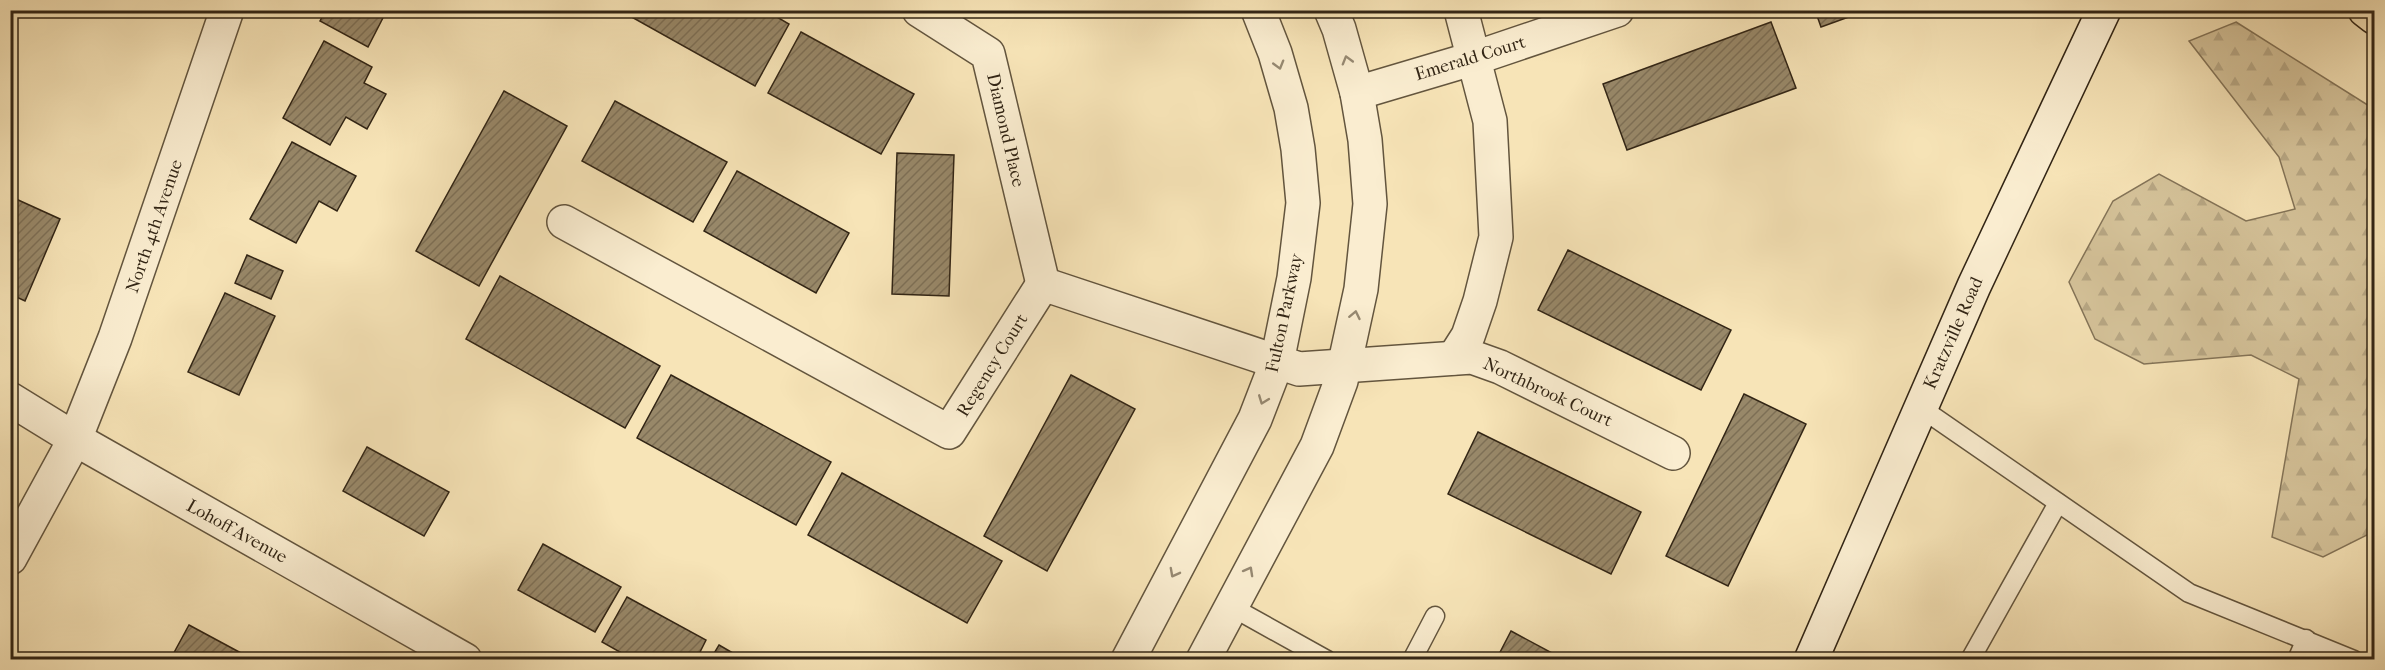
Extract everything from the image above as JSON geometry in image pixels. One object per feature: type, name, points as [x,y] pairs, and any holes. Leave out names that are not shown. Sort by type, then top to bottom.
[{"type":"main road","points":[[2365,10],[2374,17]]},
{"type":"street","name":"North 4th Avenue","points":[[10,558],[75,439],[115,338],[227,10]]},
{"type":"street","name":"Diamond Place","points":[[919,10],[988,54],[1043,284]]},
{"type":"street","name":"Fulton Parkway","points":[[1128,660],[1255,419],[1277,362],[1294,278],[1303,203],[1298,149],[1291,108],[1275,53],[1258,10]]},
{"type":"street","points":[[1203,660],[1317,446],[1345,366],[1361,289],[1370,204],[1365,140],[1357,93],[1330,10]]},
{"type":"street","points":[[1454,358],[1468,336],[1480,301],[1496,237],[1490,121],[1461,10]]},
{"type":"street","name":"Emerald Court","points":[[1357,93],[1475,58],[1617,10]]},
{"type":"street","name":"Kratzville Road","points":[[1811,660],[1974,286],[2104,10]]},
{"type":"street","name":"Regency Court","points":[[564,222],[949,432],[1043,284]]},
{"type":"street","points":[[1043,284],[1299,369],[1345,366]]},
{"type":"street","name":"Northbrook Court","points":[[1345,366],[1472,357],[1500,367],[1673,453]]},
{"type":"street","name":"Lohoff Avenue","points":[[10,399],[75,439],[465,660]]},
{"type":"lane","points":[[1920,408],[2189,593],[2354,660]]},
{"type":"lane","points":[[1970,660],[2058,503]]},
{"type":"lane","points":[[1230,606],[1327,660]]},
{"type":"lane","points":[[1412,660],[1436,616]]},
{"type":"lane","points":[[2297,660],[2306,639]]},
{"type":"green space","points":[[2236,22],[2374,109],[2374,523],[2369,534],[2323,557],[2272,537],[2299,379],[2251,355],[2144,364],[2095,339],[2069,282],[2113,201],[2159,174],[2246,221],[2295,209],[2279,157],[2189,41]]},
{"type":"building","points":[[326,10],[387,10],[368,47],[320,21]]},
{"type":"building","points":[[619,10],[765,10],[789,24],[755,86]]},
{"type":"building","points":[[1815,10],[1868,10],[1821,27]]},
{"type":"building","points":[[1771,22],[1796,88],[1627,150],[1603,84]]},
{"type":"building","points":[[801,32],[914,94],[881,154],[768,93]]},
{"type":"building","points":[[324,41],[372,67],[364,83],[386,94],[367,129],[346,117],[330,145],[283,118]]},
{"type":"building","points":[[504,91],[567,126],[479,286],[416,251]]},
{"type":"building","points":[[615,101],[727,162],[693,222],[582,161]]},
{"type":"building","points":[[292,142],[356,176],[337,211],[319,201],[296,243],[250,219]]},
{"type":"building","points":[[897,153],[954,155],[949,296],[892,294]]},
{"type":"building","points":[[737,171],[849,233],[816,293],[704,231]]},
{"type":"building","points":[[16,199],[60,219],[25,301],[10,294],[10,211]]},
{"type":"building","points":[[1568,250],[1731,330],[1701,390],[1538,310]]},
{"type":"building","points":[[247,255],[283,271],[271,299],[235,283]]},
{"type":"building","points":[[500,276],[660,366],[625,428],[466,339]]},
{"type":"building","points":[[225,293],[275,316],[239,395],[188,372]]},
{"type":"building","points":[[671,375],[831,462],[796,525],[637,438]]},
{"type":"building","points":[[1071,375],[1135,409],[1047,571],[984,536]]},
{"type":"building","points":[[1744,394],[1806,424],[1728,586],[1666,556]]},
{"type":"building","points":[[1478,432],[1641,512],[1611,574],[1448,494]]},
{"type":"building","points":[[367,447],[449,492],[424,536],[343,491]]},
{"type":"building","points":[[842,473],[1002,561],[967,623],[808,535]]},
{"type":"building","points":[[543,544],[621,587],[595,632],[518,590]]},
{"type":"building","points":[[627,597],[706,640],[696,660],[634,660],[602,642]]},
{"type":"building","points":[[189,625],[254,660],[170,660]]},
{"type":"building","points":[[1511,631],[1565,660],[1496,660]]},
{"type":"building","points":[[719,645],[745,660],[710,660]]}]
